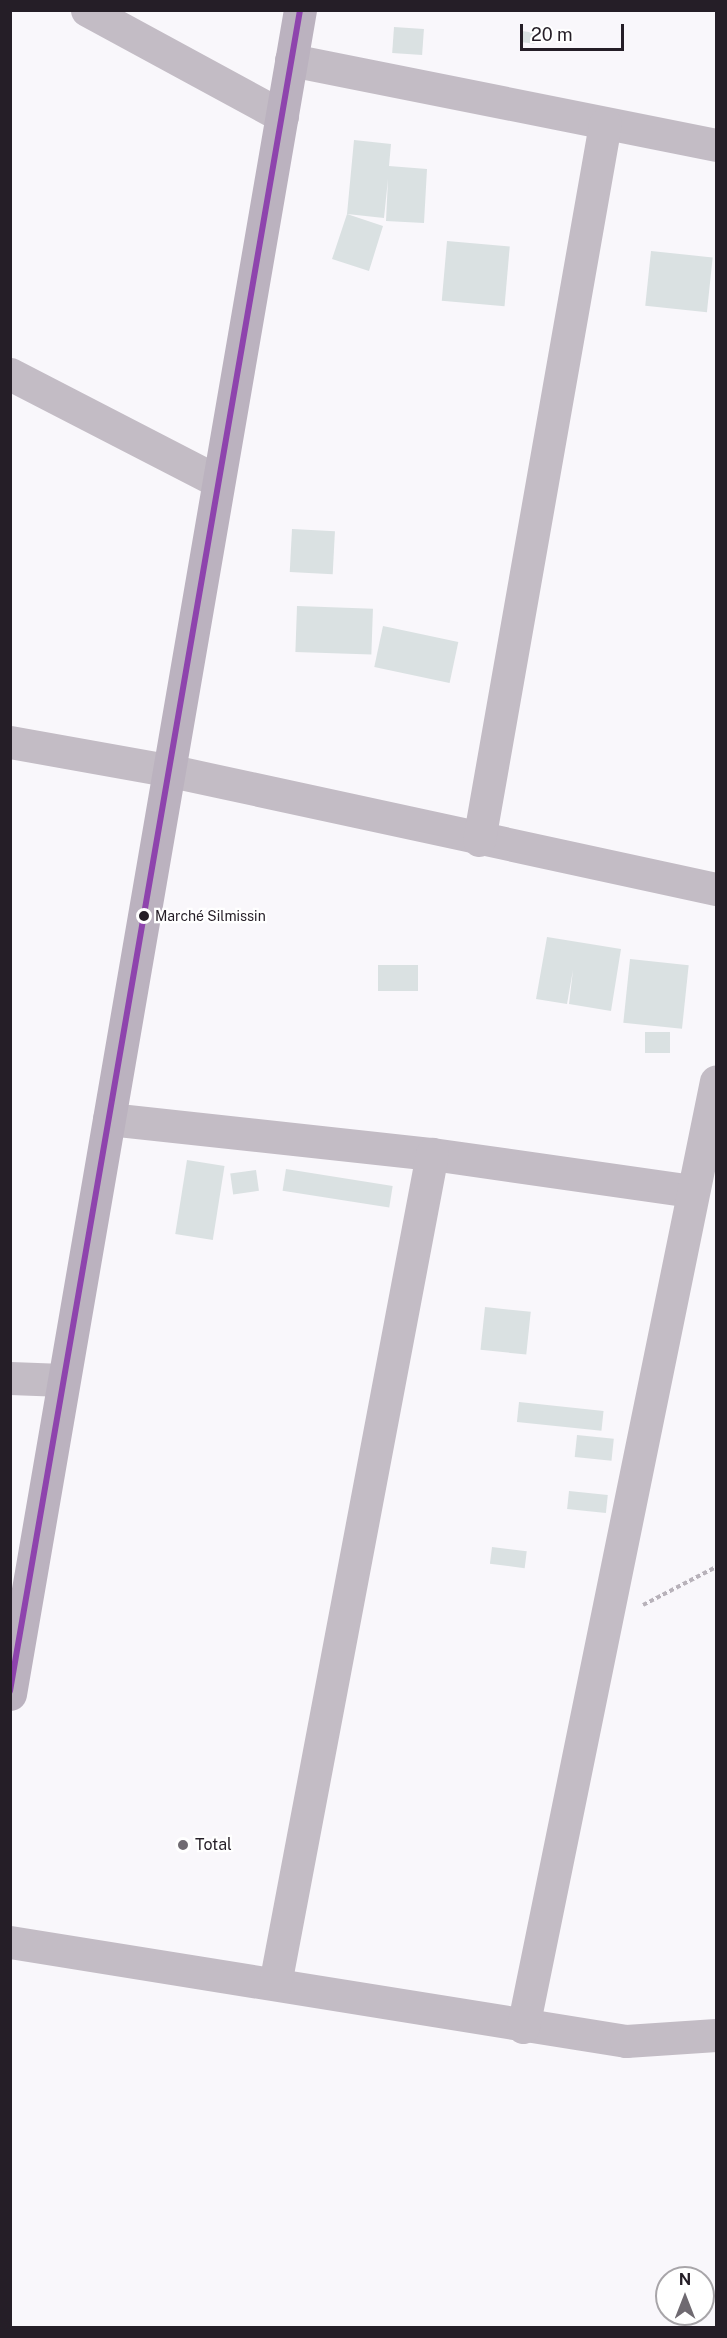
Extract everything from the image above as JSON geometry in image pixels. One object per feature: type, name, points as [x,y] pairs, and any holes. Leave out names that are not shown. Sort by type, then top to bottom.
[{"type":"main road","points":[[10,1694],[217,481],[300,10]]},
{"type":"street","points":[[87,10],[282,116]]},
{"type":"street","points":[[291,60],[717,145]]},
{"type":"street","points":[[479,840],[605,124]]},
{"type":"street","points":[[10,374],[217,481]]},
{"type":"street","points":[[10,742],[168,770],[479,840],[717,889]]},
{"type":"street","points":[[523,2027],[692,1191],[717,1081]]},
{"type":"street","points":[[109,1119],[432,1154],[692,1191]]},
{"type":"street","points":[[275,1984],[432,1154]]},
{"type":"street","points":[[10,1378],[63,1380]]},
{"type":"street","points":[[10,1942],[275,1984],[523,2027],[626,2041],[717,2035]]},
{"type":"path","points":[[603,1625],[717,1567]]},
{"type":"building","points":[[394,27],[424,29],[422,55],[392,53]]},
{"type":"building","points":[[522,31],[536,33],[534,44],[520,42]]},
{"type":"building","points":[[354,140],[391,144],[389,166],[427,169],[424,223],[386,221],[388,179],[384,218],[347,214]]},
{"type":"building","points":[[347,214],[383,226],[369,271],[332,259]]},
{"type":"building","points":[[447,241],[510,246],[505,306],[442,301]]},
{"type":"building","points":[[651,251],[713,257],[707,312],[645,306]]},
{"type":"building","points":[[292,529],[335,531],[333,574],[290,572]]},
{"type":"building","points":[[297,606],[373,609],[371,655],[295,652]]},
{"type":"building","points":[[383,626],[458,642],[450,683],[374,667]]},
{"type":"building","points":[[547,937],[621,949],[611,1011],[569,1004],[573,970],[567,1004],[536,999]]},
{"type":"building","points":[[630,959],[689,965],[682,1029],[623,1023]]},
{"type":"building","points":[[378,965],[418,965],[418,991],[378,991]]},
{"type":"building","points":[[645,1032],[670,1032],[670,1053],[645,1053]]},
{"type":"building","points":[[187,1160],[225,1166],[213,1240],[175,1234]]},
{"type":"building","points":[[286,1169],[393,1186],[389,1208],[283,1191]]},
{"type":"building","points":[[256,1170],[259,1191],[233,1194],[230,1174]]},
{"type":"building","points":[[485,1307],[531,1312],[526,1355],[481,1350]]},
{"type":"building","points":[[519,1402],[604,1411],[601,1431],[517,1422]]},
{"type":"building","points":[[577,1435],[614,1439],[611,1461],[575,1457]]},
{"type":"building","points":[[569,1491],[608,1495],[606,1513],[567,1509]]},
{"type":"building","points":[[492,1547],[527,1551],[525,1568],[490,1564]]},
{"type":"transit line","points":[[10,1691],[300,10]]},
{"type":"place","name":"Marché Silmissin","points":[[144,916]]},
{"type":"place","name":"Total","points":[[183,1845]]}]
